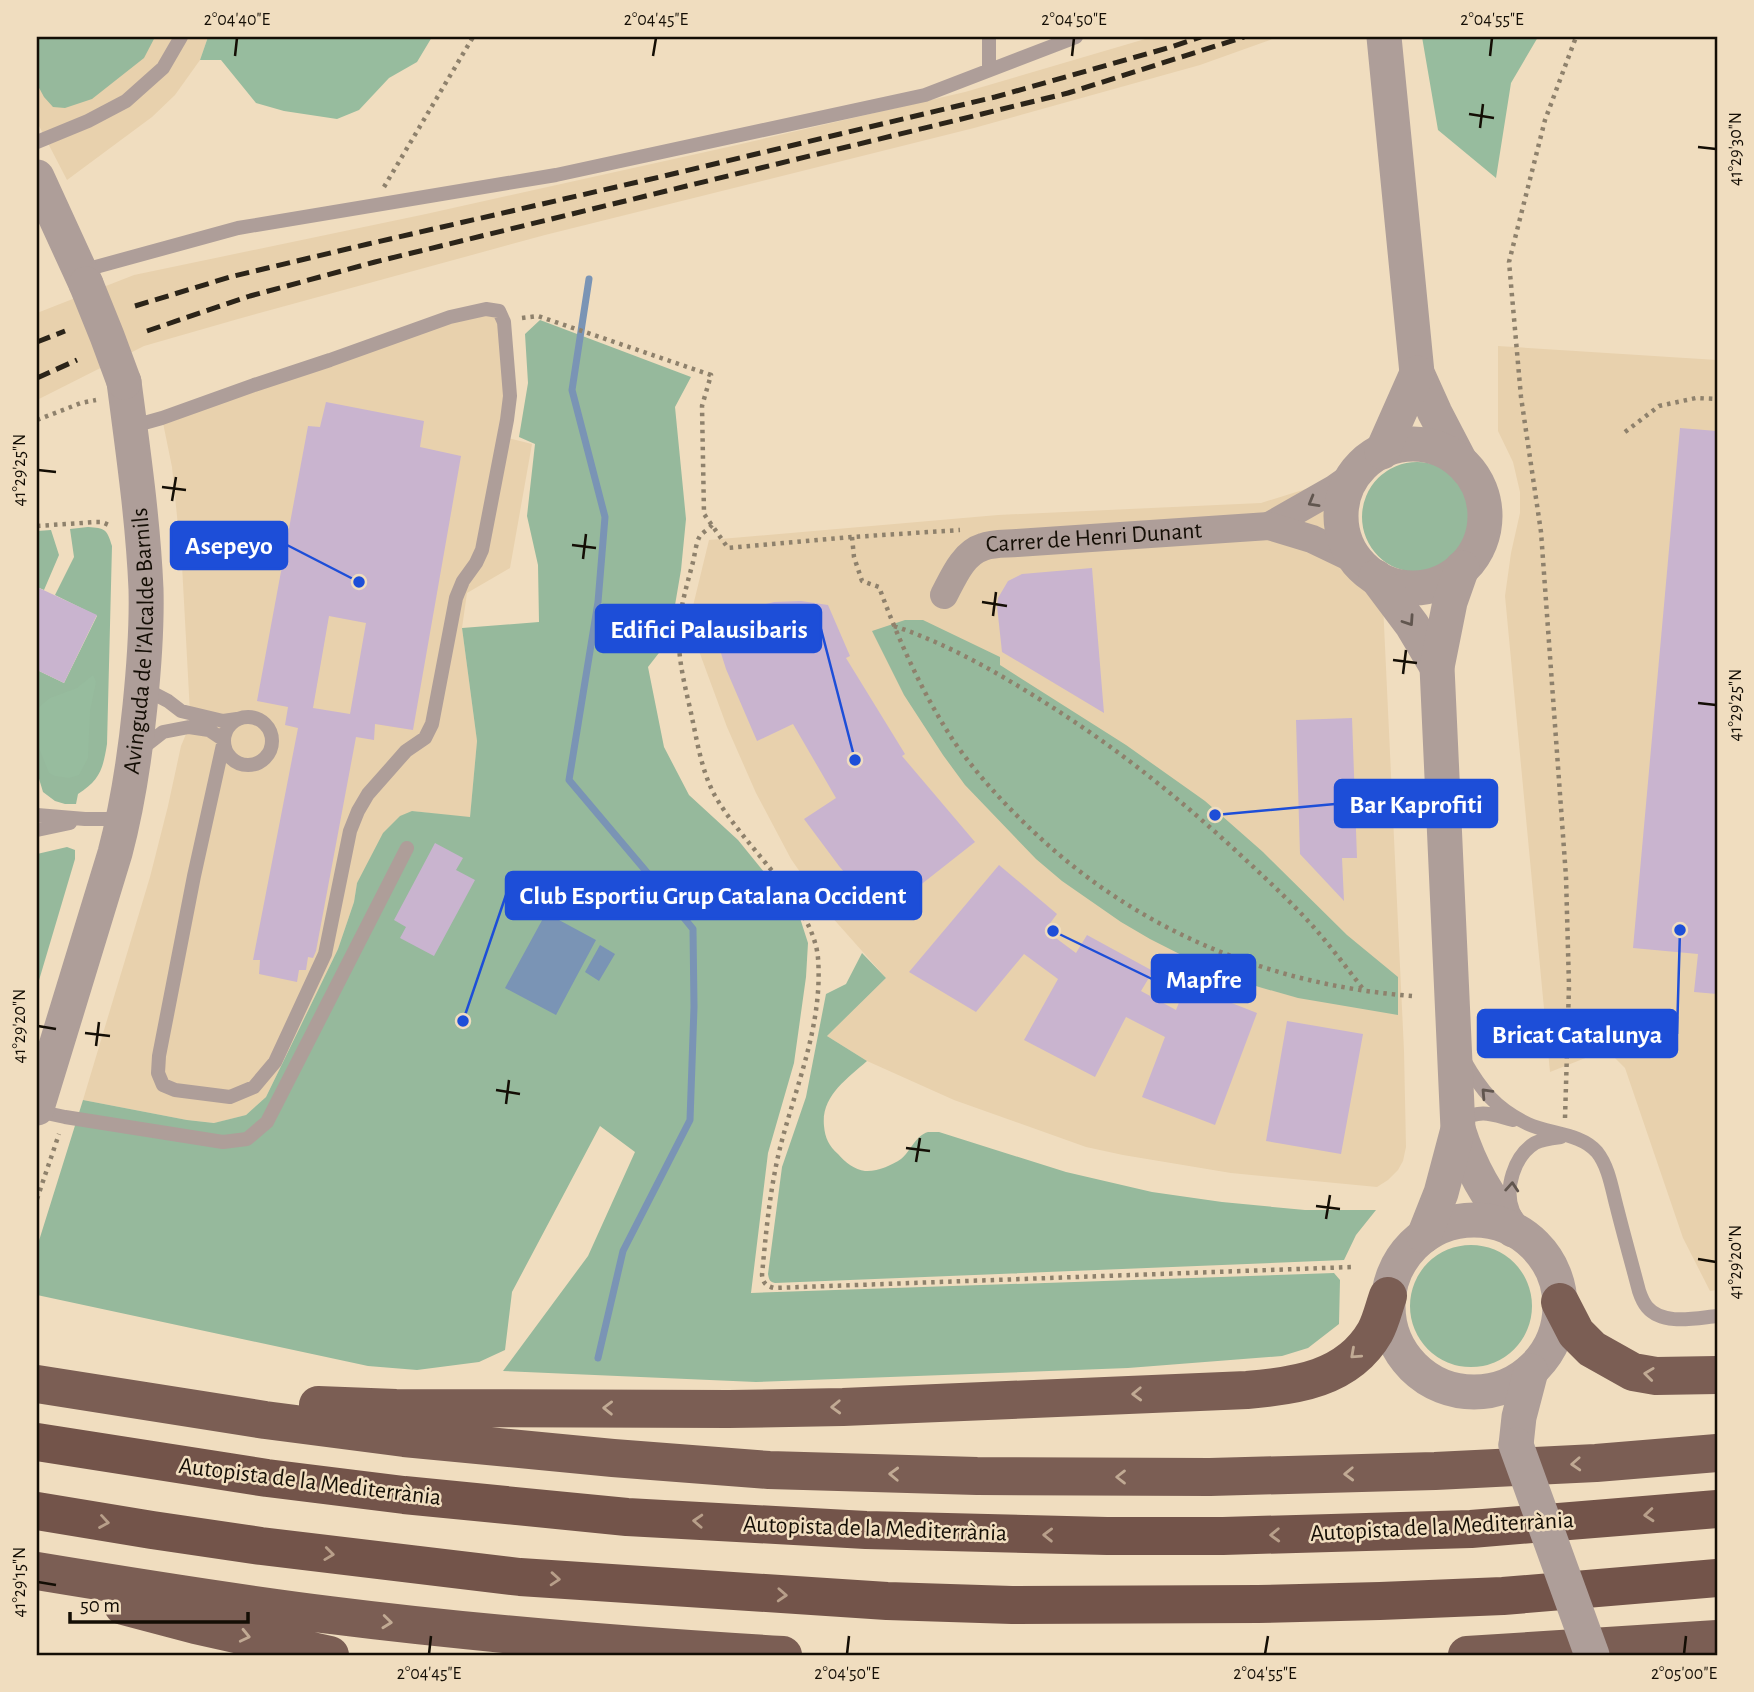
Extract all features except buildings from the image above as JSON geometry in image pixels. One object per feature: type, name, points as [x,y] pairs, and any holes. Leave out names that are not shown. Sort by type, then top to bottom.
[{"type":"highway","points":[[37,1375],[191,1390],[288,1403],[396,1408],[843,1407],[1247,1390],[1279,1387],[1329,1374],[1364,1347],[1376,1331],[1388,1296]]},
{"type":"highway","points":[[1560,1302],[1576,1334],[1592,1349],[1633,1372],[1656,1376],[1717,1375]]},
{"type":"highway","points":[[37,1384],[241,1417],[404,1438],[769,1470],[978,1476],[1210,1478],[1462,1470],[1717,1453]]},
{"type":"highway","name":"Autopista de la Mediterrània","points":[[37,1442],[267,1478],[417,1496],[627,1517],[866,1530],[1094,1536],[1223,1536],[1471,1529],[1717,1509]]},
{"type":"highway","points":[[37,1511],[261,1546],[520,1577],[887,1601],[1012,1605],[1380,1601],[1503,1596],[1717,1578]]},
{"type":"highway","points":[[37,1571],[392,1622],[596,1642],[783,1655]]},
{"type":"highway","points":[[37,1582],[195,1625],[330,1655]]},
{"type":"highway","points":[[1467,1655],[1717,1639]]},
{"type":"street","points":[[1367,569],[1393,585],[1423,587],[1444,581],[1473,556],[1480,542],[1485,517],[1479,486],[1460,461],[1417,373],[1384,37]]},
{"type":"street","name":"Avinguda de l'Alcalde Barnils","points":[[37,177],[107,336],[110,391],[130,427],[146,588],[142,687],[135,754],[124,818],[37,1110]]},
{"type":"street","points":[[1382,452],[1417,373]]},
{"type":"street","points":[[1437,667],[1412,625],[1346,540],[1341,518],[1345,495],[1354,475],[1369,459],[1382,452],[1398,446],[1420,445],[1442,450],[1460,461]]},
{"type":"street","name":"Carrer de Henri Dunant","points":[[1269,526],[1354,475]]},
{"type":"street","name":"Carrer de Henri Dunant","points":[[944,595],[962,563],[971,553],[982,547],[1269,526],[1312,539],[1367,569]]},
{"type":"street","points":[[1462,568],[1450,602],[1437,667],[1458,1125],[1465,1151],[1478,1180],[1525,1239],[1546,1260],[1554,1273],[1560,1302],[1555,1336],[1543,1359],[1531,1371],[1506,1387],[1486,1392],[1466,1392],[1450,1390],[1428,1380],[1409,1364],[1390,1328],[1388,1296],[1391,1280],[1406,1252],[1424,1236],[1450,1224],[1471,1220],[1493,1222],[1525,1239]]},
{"type":"street","points":[[1424,1236],[1441,1193],[1458,1125]]},
{"type":"street","points":[[1516,1445],[1519,1417],[1531,1371]]},
{"type":"street","points":[[1466,1392],[1491,1412],[1506,1428],[1516,1445],[1592,1655]]},
{"type":"lane","points":[[37,142],[127,102],[163,68],[181,37]]},
{"type":"lane","points":[[989,37],[989,71]]},
{"type":"lane","points":[[83,277],[237,228],[556,175],[925,95],[1076,37]]},
{"type":"lane","points":[[130,427],[170,416],[254,384],[450,317],[486,309],[499,311],[504,321],[510,396],[507,420],[482,550],[456,598],[432,724],[425,738],[406,751],[368,794],[358,811],[350,831],[325,954],[275,1062],[254,1087],[230,1097],[175,1090],[163,1085],[158,1073],[159,1056],[194,876],[224,740],[226,731],[237,719],[244,716],[255,717],[263,721],[273,737],[267,757],[260,763],[251,765],[234,761],[228,755],[224,740],[209,730],[188,727],[163,732],[135,754]]},
{"type":"lane","points":[[142,687],[181,711],[223,721],[237,719]]},
{"type":"lane","points":[[37,825],[85,819],[124,818]]},
{"type":"lane","points":[[37,1110],[223,1142],[247,1139],[267,1122],[407,848]]},
{"type":"lane","points":[[1454,1044],[1479,1086],[1495,1102],[1528,1124]]},
{"type":"lane","points":[[1458,1125],[1472,1114],[1484,1112],[1587,1144],[1602,1160],[1645,1305],[1653,1313],[1664,1317],[1679,1319],[1717,1316]]},
{"type":"lane","points":[[1525,1239],[1512,1209],[1510,1192],[1516,1163],[1535,1143],[1566,1136]]},
{"type":"path","points":[[374,205],[473,37]]},
{"type":"path","points":[[1566,1136],[1564,1110],[1569,986],[1566,877],[1541,532],[1521,397],[1509,262],[1545,121],[1576,37]]},
{"type":"path","points":[[538,316],[711,375],[702,406],[704,514],[728,548],[981,529],[982,547]]},
{"type":"path","points":[[37,421],[110,391]]},
{"type":"path","points":[[1625,432],[1659,406],[1696,398],[1717,399]]},
{"type":"path","points":[[37,526],[96,522],[111,526]]},
{"type":"path","points":[[712,526],[700,537],[679,627],[682,669],[701,760],[713,792],[728,817],[799,907],[818,954],[816,1018],[776,1164],[762,1276],[767,1287],[1352,1267]]},
{"type":"path","points":[[852,537],[854,557],[862,581],[879,587],[914,670],[954,742],[1008,808],[1078,871],[1120,901],[1164,927],[1215,951],[1268,969],[1321,982],[1412,996]]},
{"type":"path","points":[[894,625],[965,656],[1007,680],[1059,711],[1146,772],[1270,882],[1310,923],[1364,990]]},
{"type":"shaded area","points":[[37,37],[208,37],[200,60],[175,95],[152,117],[67,180],[37,122]]},
{"type":"shaded area","points":[[1152,37],[1278,37],[1200,65],[974,128],[545,235],[144,346],[37,400],[37,313],[134,275],[426,214],[965,92]]},
{"type":"shaded area","points":[[486,309],[504,322],[504,437],[532,444],[510,568],[467,593],[462,628],[477,741],[470,818],[412,811],[357,883],[354,902],[338,949],[266,1097],[246,1115],[215,1123],[83,1100],[150,877],[181,746],[189,727],[182,565],[172,467],[162,418]]},
{"type":"shaded area","points":[[1498,346],[1717,360],[1717,1290],[1710,1291],[1683,1238],[1625,1068],[1613,1056],[1598,1053],[1550,1072],[1505,596],[1520,513],[1520,492],[1513,462],[1498,431]]},
{"type":"shaded area","points":[[1325,483],[1328,533],[1383,604],[1404,1051],[1406,1147],[1398,1170],[1377,1187],[1231,1173],[1086,1147],[954,1100],[867,1061],[827,1036],[886,978],[830,915],[791,859],[756,793],[727,727],[696,643],[693,606],[709,540],[998,515],[1261,503]]},
{"type":"green space","points":[[37,37],[155,37],[144,58],[92,99],[65,108],[53,107],[37,84]]},
{"type":"green space","points":[[208,37],[432,37],[417,62],[389,78],[359,110],[337,119],[284,111],[256,103],[221,60],[200,60]]},
{"type":"green space","points":[[1422,37],[1538,37],[1511,83],[1496,178],[1438,130]]},
{"type":"green space","points":[[540,320],[691,377],[675,407],[686,519],[681,570],[669,640],[648,667],[664,747],[689,795],[738,840],[799,915],[808,943],[794,1063],[768,1153],[751,1293],[1334,1273],[1340,1280],[1339,1324],[1308,1348],[1282,1356],[1128,1368],[756,1382],[503,1371],[588,1256],[635,1152],[600,1126],[512,1292],[505,1350],[479,1362],[417,1370],[368,1366],[37,1295],[37,1247],[83,1100],[214,1123],[246,1115],[266,1097],[338,949],[354,902],[357,883],[383,833],[400,816],[412,811],[470,817],[477,741],[462,628],[539,622],[538,565],[527,516],[535,444],[519,437],[528,383],[525,334]]},
{"type":"green space","points":[[1417,462],[1438,466],[1456,478],[1468,496],[1472,517],[1468,538],[1456,556],[1438,568],[1417,572],[1396,568],[1378,556],[1366,538],[1362,517],[1366,496],[1378,478],[1396,466]]},
{"type":"green space","points":[[88,527],[104,530],[112,546],[107,744],[102,767],[96,779],[78,794],[76,804],[65,804],[55,801],[43,792],[37,772],[37,670],[64,683],[97,616],[55,595],[74,557],[70,529]]},
{"type":"green space","points":[[51,530],[59,555],[44,590],[37,587],[37,531]]},
{"type":"green space","points":[[905,620],[923,620],[1000,657],[1000,665],[1126,745],[1205,801],[1263,852],[1347,935],[1398,977],[1398,1015],[1298,998],[1215,972],[1121,922],[1062,881],[1036,859],[965,785],[904,695],[872,631]]},
{"type":"green space","points":[[93,675],[96,682],[90,711],[88,758],[79,775],[69,778],[55,776],[49,773],[37,743],[37,709],[50,698],[77,688]]},
{"type":"green space","points":[[67,847],[75,850],[75,859],[37,987],[37,854]]},
{"type":"green space","points":[[862,953],[886,978],[827,1036],[867,1061],[837,1089],[824,1115],[826,1138],[830,1145],[854,1167],[870,1171],[889,1166],[901,1159],[924,1134],[939,1132],[1066,1172],[1152,1192],[1305,1210],[1376,1210],[1356,1235],[1344,1260],[772,1282],[768,1274],[782,1167],[806,1097],[826,994],[846,984]]},
{"type":"green space","points":[[1471,1245],[1494,1250],[1514,1263],[1527,1283],[1532,1306],[1527,1329],[1514,1349],[1494,1362],[1471,1367],[1448,1362],[1428,1349],[1415,1329],[1410,1306],[1415,1283],[1428,1263],[1448,1250]]},
{"type":"water","points":[[546,913],[596,940],[556,1015],[505,988]]},
{"type":"water","points":[[600,945],[615,954],[599,981],[585,972]]},
{"type":"waterway","points":[[589,279],[572,390],[605,517],[598,602],[569,780],[693,929],[694,1007],[690,1120],[623,1251],[598,1358]]},
{"type":"railway","points":[[135,306],[230,277],[995,97],[1201,37]]},
{"type":"railway","points":[[147,331],[250,296],[375,262],[1068,93],[1244,37]]},
{"type":"railway","points":[[37,342],[65,331]]},
{"type":"railway","points":[[37,378],[77,360]]},
{"type":"place","name":"Asepeyo","points":[[359,582]]},
{"type":"place","name":"Edifici Palausibaris","points":[[855,760]]},
{"type":"place","name":"Bar Kaprofiti","points":[[1215,815]]},
{"type":"place","name":"Bricat Catalunya","points":[[1680,930]]},
{"type":"place","name":"Mapfre","points":[[1053,931]]},
{"type":"place","name":"Club Esportiu Grup Catalana Occident","points":[[463,1021]]}]
